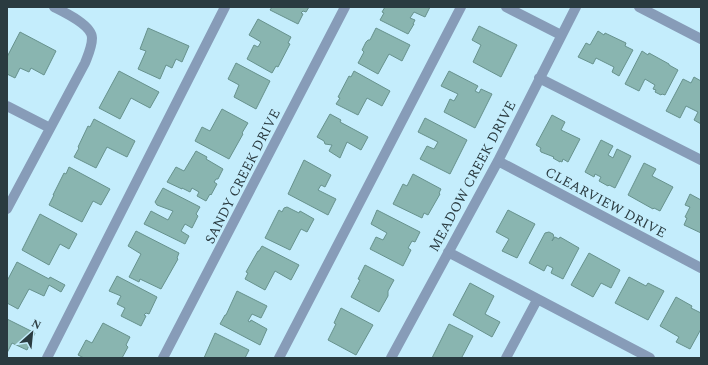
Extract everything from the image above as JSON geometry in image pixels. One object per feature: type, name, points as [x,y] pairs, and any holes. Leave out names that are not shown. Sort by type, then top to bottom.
[{"type":"street","points":[[7,209],[85,63],[90,50],[92,37],[88,29],[78,21],[54,7]]},
{"type":"street","points":[[47,358],[225,7]]},
{"type":"street","name":"SANDY CREEK DRIVE","points":[[163,358],[345,7]]},
{"type":"street","points":[[278,358],[461,7]]},
{"type":"street","points":[[506,7],[561,35]]},
{"type":"street","name":"MEADOW CREEK DRIVE","points":[[391,358],[498,161],[576,7]]},
{"type":"street","points":[[639,7],[701,39]]},
{"type":"street","points":[[539,78],[701,160]]},
{"type":"street","points":[[7,106],[50,128]]},
{"type":"street","name":"CLEARVIEW DRIVE","points":[[498,161],[701,268]]},
{"type":"street","points":[[448,252],[650,358]]},
{"type":"street","points":[[506,358],[537,300]]},
{"type":"building","points":[[272,7],[309,7],[306,12],[303,11],[301,13],[303,14],[298,24],[270,10]]},
{"type":"building","points":[[385,7],[430,7],[425,17],[414,12],[410,18],[415,20],[414,24],[408,34],[380,20],[384,13],[382,12]]},
{"type":"building","points":[[258,19],[291,37],[288,43],[290,44],[278,67],[276,66],[272,73],[247,59],[254,45],[258,47],[261,42],[249,35]]},
{"type":"building","points":[[479,26],[517,45],[501,77],[473,62],[481,45],[472,40]]},
{"type":"building","points":[[148,28],[189,46],[182,62],[176,59],[172,68],[166,65],[160,79],[138,69],[146,51],[140,49]]},
{"type":"building","points":[[376,28],[410,45],[402,61],[389,54],[378,74],[358,63],[364,52],[362,50],[366,42],[370,40]]},
{"type":"building","points":[[598,31],[604,35],[605,33],[626,43],[625,46],[633,50],[619,76],[612,72],[614,67],[596,58],[593,64],[578,57],[586,43],[590,45]]},
{"type":"building","points":[[20,32],[56,51],[44,75],[31,68],[29,72],[20,68],[15,78],[7,74],[7,57]]},
{"type":"building","points":[[642,51],[648,55],[649,53],[678,70],[665,95],[655,92],[656,90],[653,89],[655,85],[645,79],[639,91],[625,84]]},
{"type":"building","points":[[236,63],[270,81],[256,109],[234,97],[239,85],[228,79]]},
{"type":"building","points":[[119,71],[159,92],[150,108],[131,98],[120,119],[99,108]]},
{"type":"building","points":[[354,71],[390,91],[382,106],[367,98],[358,115],[336,104],[349,76],[351,77]]},
{"type":"building","points":[[449,71],[478,86],[475,91],[479,93],[481,89],[492,94],[475,128],[444,112],[450,99],[454,101],[458,94],[441,86]]},
{"type":"building","points":[[694,77],[701,81],[701,124],[694,120],[698,112],[686,106],[680,118],[666,111],[683,79],[691,83]]},
{"type":"building","points":[[222,109],[248,123],[229,159],[195,141],[202,127],[210,131]]},
{"type":"building","points":[[330,114],[341,120],[340,122],[368,137],[361,150],[347,142],[340,158],[329,151],[332,145],[325,144],[324,141],[317,137]]},
{"type":"building","points":[[552,115],[565,122],[561,130],[580,139],[568,162],[563,159],[562,162],[560,162],[553,158],[554,157],[541,152],[541,148],[536,145]]},
{"type":"building","points":[[425,118],[467,140],[450,174],[420,159],[427,146],[434,149],[438,142],[418,132]]},
{"type":"building","points":[[94,119],[135,141],[127,157],[107,147],[96,168],[74,157],[88,126],[90,127]]},
{"type":"building","points":[[601,140],[613,146],[608,155],[613,158],[617,149],[631,156],[615,188],[599,181],[601,177],[595,174],[594,177],[585,172]]},
{"type":"building","points":[[196,151],[223,169],[218,179],[214,182],[217,184],[206,201],[197,196],[199,192],[192,188],[190,192],[167,182],[176,167],[184,171]]},
{"type":"building","points":[[304,160],[331,175],[325,187],[321,185],[318,190],[336,199],[328,215],[288,194]]},
{"type":"building","points":[[644,163],[656,169],[652,176],[673,187],[660,211],[654,208],[653,209],[628,195]]},
{"type":"building","points":[[69,167],[110,189],[101,205],[93,201],[82,222],[49,205],[64,173],[66,174]]},
{"type":"building","points":[[413,174],[441,189],[440,194],[428,215],[424,213],[422,218],[393,204],[403,184],[407,186]]},
{"type":"building","points":[[163,188],[200,207],[196,214],[198,216],[192,228],[185,224],[181,231],[189,236],[185,244],[144,224],[151,211],[168,220],[173,211],[157,205],[155,202]]},
{"type":"building","points":[[690,194],[701,200],[701,233],[684,225],[687,218],[685,217],[690,207],[685,205]]},
{"type":"building","points":[[287,207],[299,213],[300,211],[314,219],[307,232],[301,229],[290,250],[265,238],[279,210],[282,212],[284,208]]},
{"type":"building","points":[[377,210],[420,232],[415,242],[412,241],[408,248],[411,250],[403,266],[370,249],[376,237],[383,240],[387,233],[371,224]]},
{"type":"building","points":[[508,210],[535,224],[517,258],[502,251],[509,239],[496,232]]},
{"type":"building","points":[[40,214],[77,234],[69,249],[60,244],[49,265],[22,250]]},
{"type":"building","points":[[136,231],[179,253],[178,259],[161,289],[140,279],[139,282],[129,277],[141,254],[128,246]]},
{"type":"building","points":[[549,232],[553,234],[554,237],[552,241],[555,237],[559,239],[560,237],[579,248],[563,279],[551,273],[553,268],[547,265],[544,271],[529,263],[545,233]]},
{"type":"building","points":[[262,246],[299,265],[291,280],[275,271],[265,290],[245,279],[248,273],[246,272]]},
{"type":"building","points":[[589,253],[620,270],[611,288],[601,283],[593,297],[571,285]]},
{"type":"building","points":[[17,262],[49,279],[50,277],[65,285],[61,292],[49,285],[44,296],[29,289],[18,309],[7,303],[7,281]]},
{"type":"building","points":[[365,265],[394,280],[388,291],[388,296],[379,312],[351,297],[360,280],[358,279]]},
{"type":"building","points":[[117,276],[157,297],[149,314],[146,313],[144,315],[146,316],[141,326],[121,316],[125,308],[117,304],[121,296],[109,291]]},
{"type":"building","points":[[629,277],[646,286],[648,283],[664,291],[648,320],[615,303]]},
{"type":"building","points":[[470,283],[494,296],[485,314],[500,322],[492,337],[453,315]]},
{"type":"building","points":[[237,291],[267,306],[261,318],[252,314],[248,321],[250,322],[251,320],[267,329],[260,345],[220,324],[226,315]]},
{"type":"building","points":[[676,297],[701,313],[701,329],[690,349],[676,342],[679,337],[660,326]]},
{"type":"building","points":[[341,308],[373,325],[356,355],[328,340],[336,324],[334,323]]},
{"type":"building","points":[[7,319],[35,333],[27,350],[12,343],[7,353]]},
{"type":"building","points":[[103,323],[130,337],[126,345],[128,347],[122,358],[84,358],[78,355],[86,340],[92,343]]},
{"type":"building","points":[[449,324],[473,336],[462,357],[463,358],[432,358]]},
{"type":"building","points":[[215,333],[249,350],[245,358],[204,358]]}]
